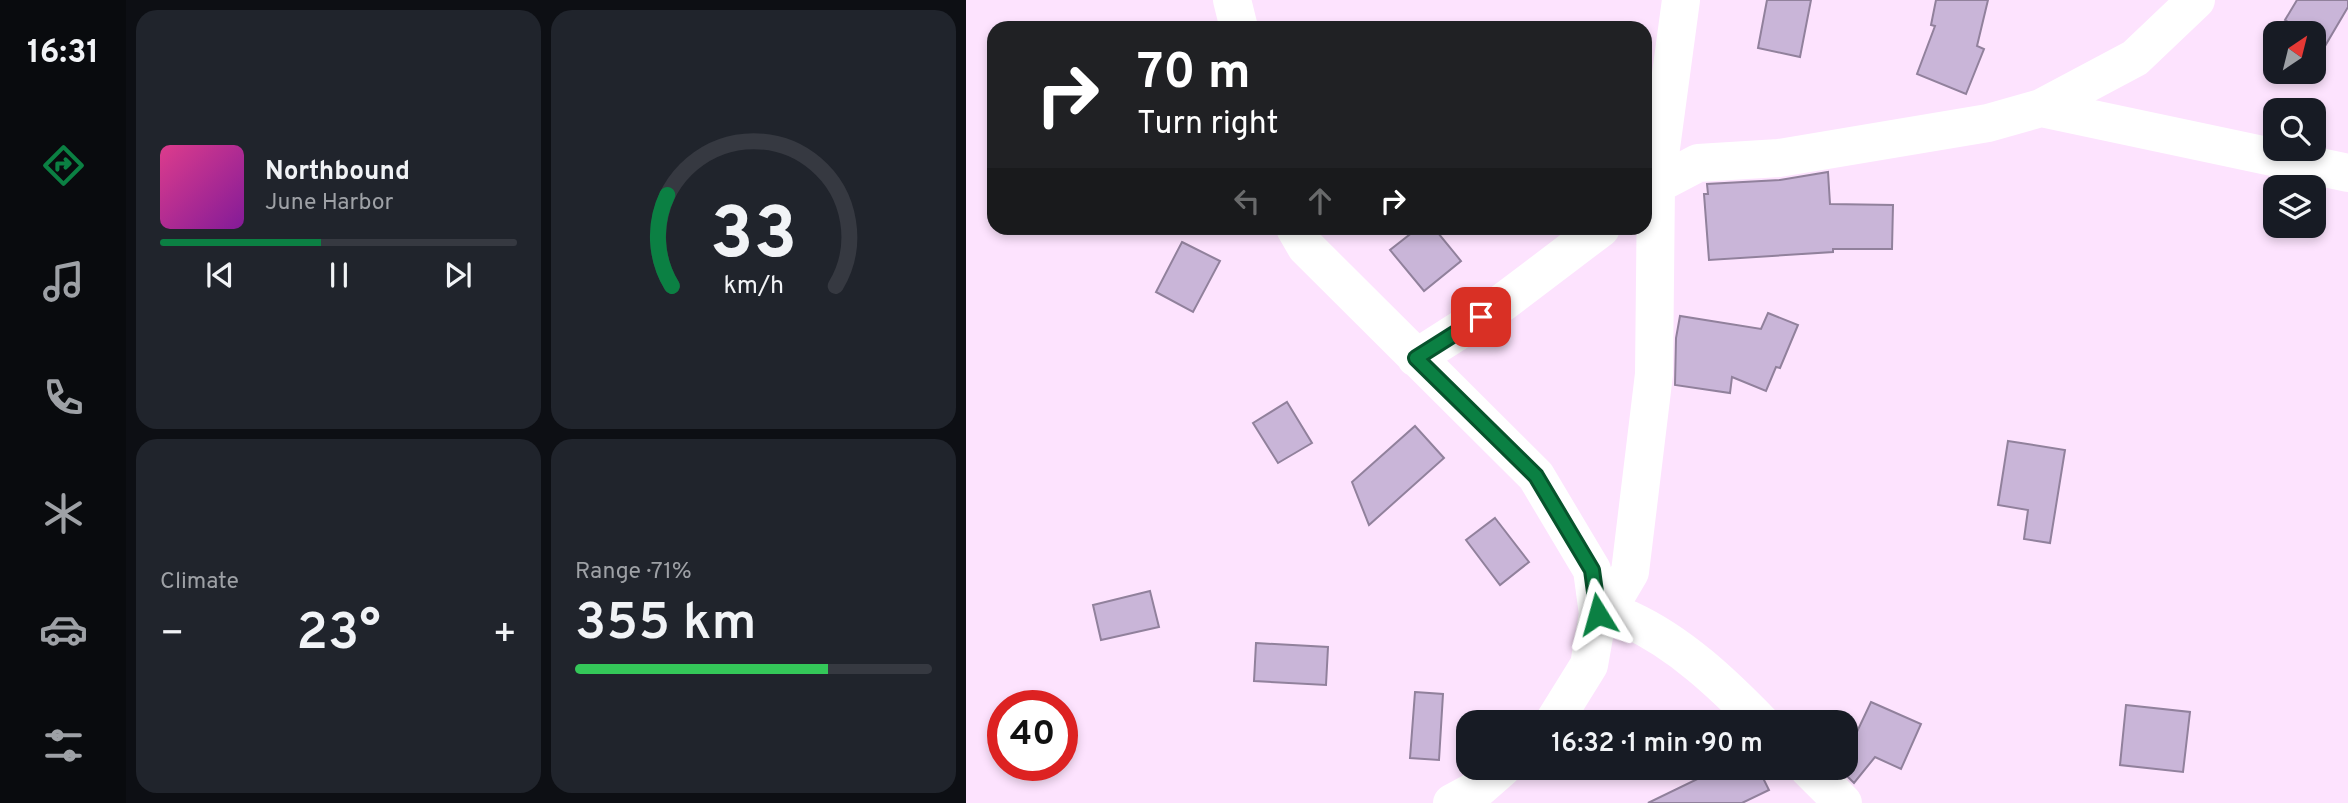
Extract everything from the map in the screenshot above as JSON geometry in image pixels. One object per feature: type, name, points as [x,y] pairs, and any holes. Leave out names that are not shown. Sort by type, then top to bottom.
[{"type":"street","points":[[1232,0],[1237,21]]},
{"type":"street","points":[[1652,177],[1681,0]]},
{"type":"street","points":[[1652,188],[1698,163],[1779,158],[1988,123],[2042,108],[2135,58],[2196,0]]},
{"type":"street","points":[[2042,108],[2348,173]]},
{"type":"street","points":[[1299,235],[1306,247],[1536,476],[1592,570],[1598,614],[1589,665],[1561,710]]},
{"type":"street","points":[[1416,358],[1502,303],[1592,235]]},
{"type":"street","points":[[1598,614],[1617,594],[1630,572],[1654,374],[1651,235]]},
{"type":"street","points":[[1598,614],[1628,619],[1670,643],[1726,688],[1748,710]]},
{"type":"street","points":[[1452,803],[1488,780]]},
{"type":"street","points":[[1820,780],[1843,803]]},
{"type":"building","points":[[1767,0],[1811,0],[1800,57],[1758,48]]},
{"type":"building","points":[[1936,0],[1988,0],[1977,46],[1984,49],[1966,94],[1917,74],[1935,26],[1931,25]]},
{"type":"building","points":[[2297,0],[2348,0],[2348,7],[2326,44],[2326,21],[2285,20]]},
{"type":"building","points":[[1828,172],[1830,204],[1893,205],[1892,249],[1833,249],[1833,252],[1709,260],[1704,194],[1708,194],[1707,184],[1780,180]]},
{"type":"building","points":[[1409,235],[1440,235],[1461,261],[1424,291],[1390,250]]},
{"type":"building","points":[[1182,242],[1220,261],[1193,312],[1156,292]]},
{"type":"building","points":[[1768,313],[1798,325],[1780,368],[1776,367],[1766,391],[1732,377],[1730,393],[1675,385],[1676,338],[1680,316],[1761,329]]},
{"type":"building","points":[[1287,402],[1312,443],[1278,463],[1253,423]]},
{"type":"building","points":[[1415,426],[1444,458],[1369,525],[1352,482]]},
{"type":"building","points":[[2008,441],[2065,450],[2050,543],[2024,539],[2028,510],[1998,505]]},
{"type":"building","points":[[1495,518],[1529,562],[1500,585],[1466,540]]},
{"type":"building","points":[[1150,591],[1159,627],[1101,640],[1093,605]]},
{"type":"building","points":[[1256,643],[1328,647],[1326,685],[1254,681]]},
{"type":"building","points":[[1415,692],[1443,694],[1439,760],[1410,758]]},
{"type":"building","points":[[1871,702],[1921,724],[1901,769],[1875,757],[1858,778],[1858,730]]},
{"type":"building","points":[[2126,705],[2190,712],[2183,772],[2120,765]]},
{"type":"building","points":[[1695,780],[1764,780],[1769,790],[1742,803],[1648,803]]},
{"type":"route","points":[[1481,317],[1416,358],[1536,476],[1592,570],[1598,614]]}]
